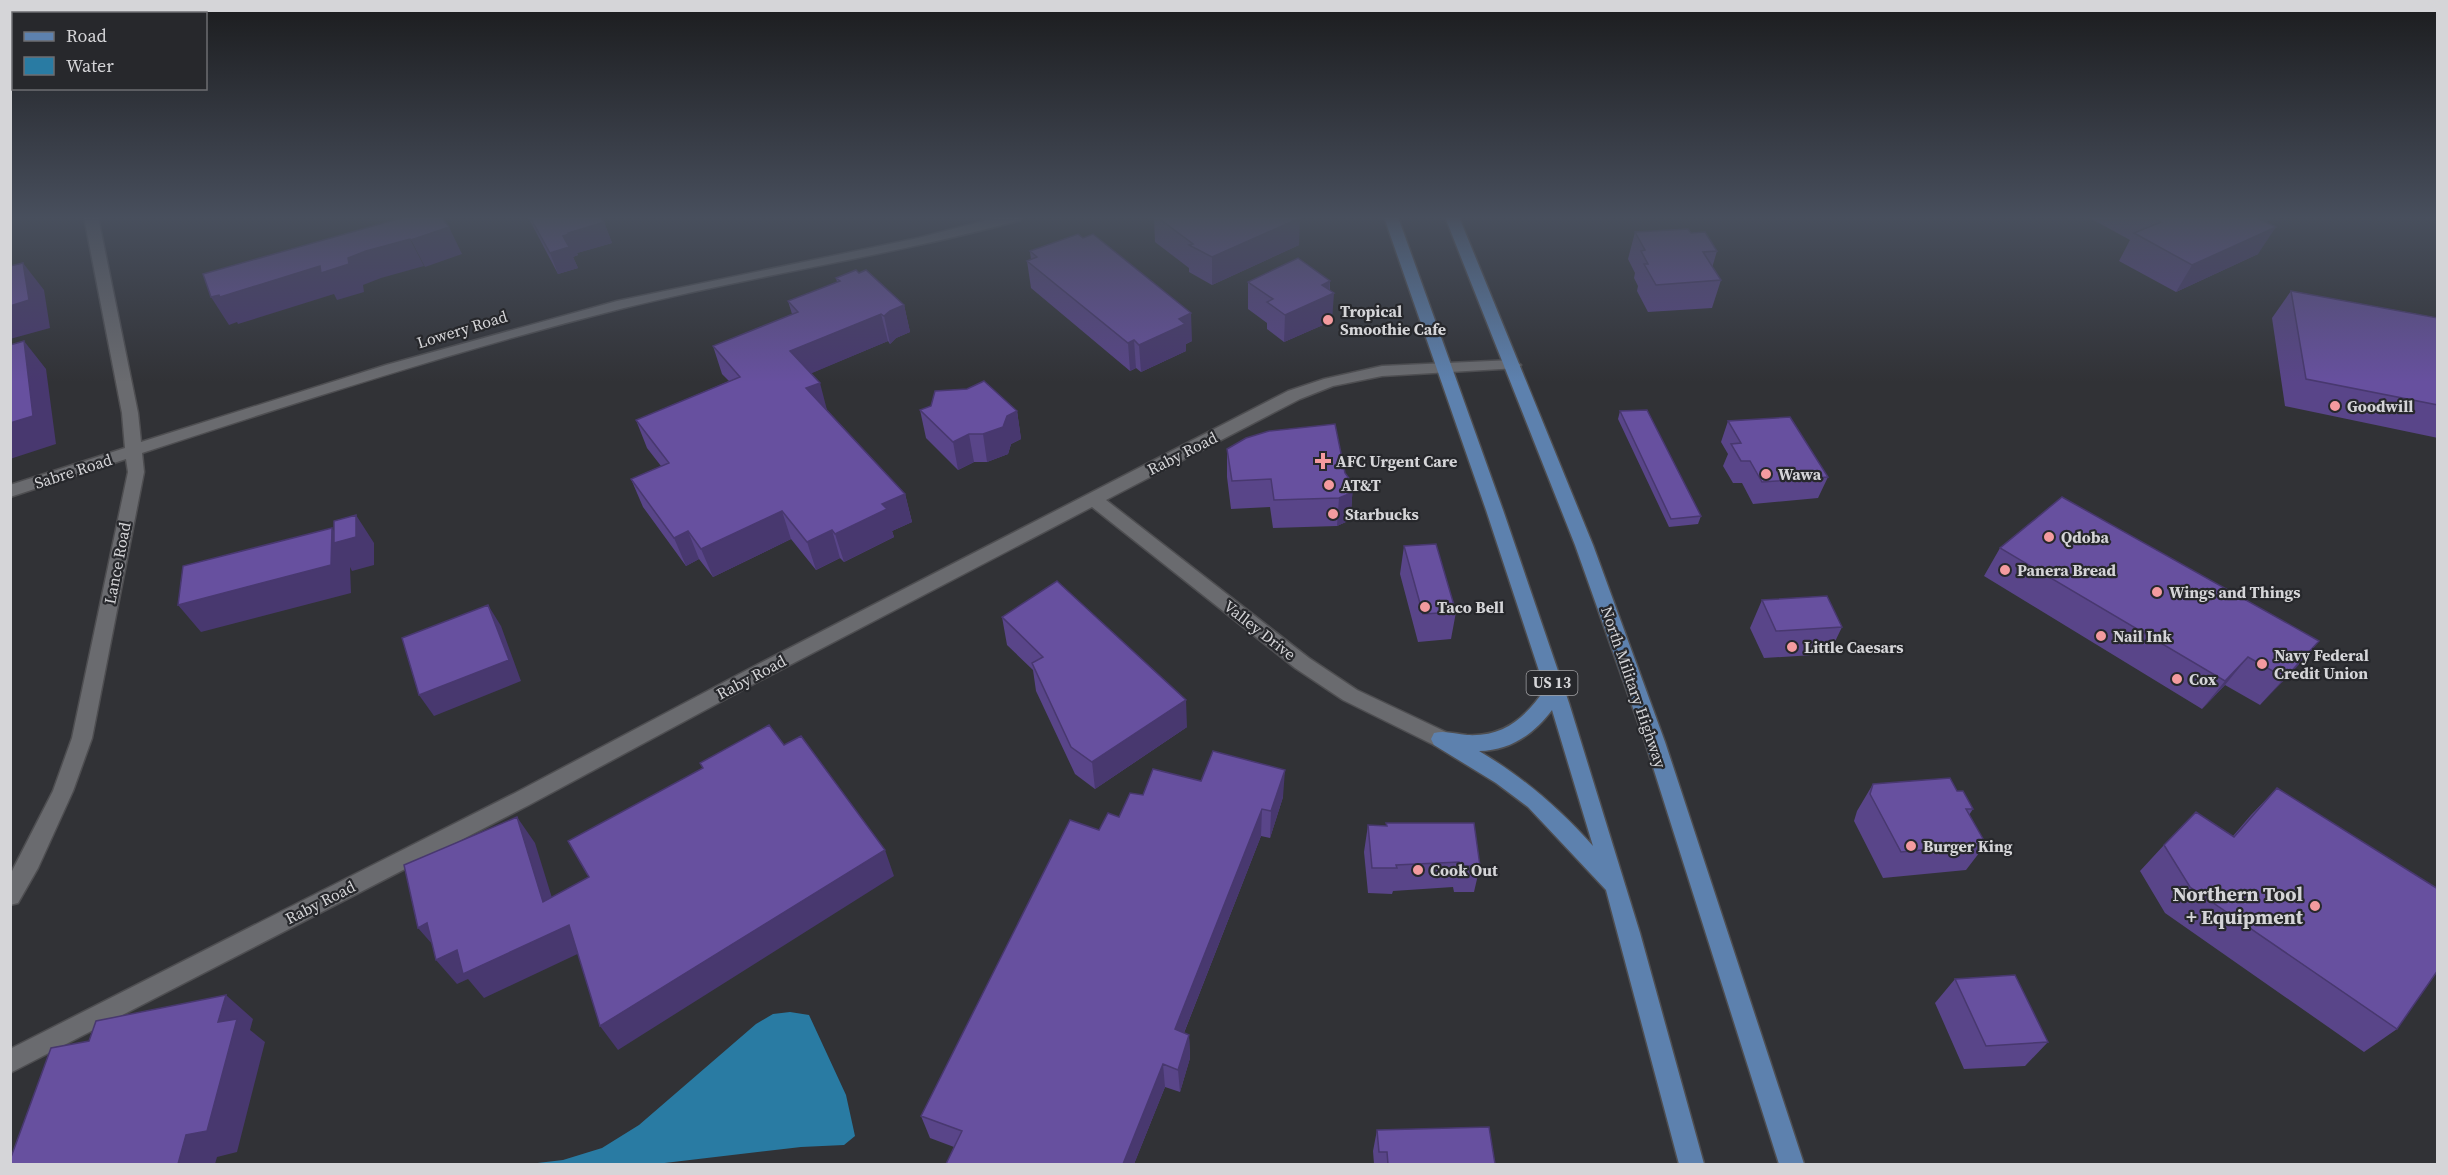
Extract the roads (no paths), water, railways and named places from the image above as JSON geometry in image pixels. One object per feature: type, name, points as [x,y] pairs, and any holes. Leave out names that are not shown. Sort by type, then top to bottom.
[{"type":"main road","name":"US 13","points":[[1410,272],[1509,552],[1554,691],[1614,886],[1692,1164]]},
{"type":"main road","name":"North Military Highway","points":[[1475,272],[1584,545],[1654,742],[1792,1164]]},
{"type":"main road","points":[[1441,739],[1465,744],[1489,743],[1511,736],[1526,728],[1543,710],[1554,691]]},
{"type":"main road","points":[[1441,739],[1524,792],[1564,828],[1614,886]]},
{"type":"street","name":"Lance Road","points":[[10,896],[30,861],[58,801],[82,738],[136,472],[130,413],[102,272]]},
{"type":"street","name":"Lowery Road","points":[[135,450],[536,326],[772,272]]},
{"type":"street","name":"Raby Road","points":[[10,1062],[522,799],[1093,499],[1303,392],[1329,382],[1382,370],[1513,365]]},
{"type":"street","name":"Sabre Road","points":[[10,491],[135,450]]},
{"type":"street","name":"Valley Drive","points":[[1093,499],[1302,663],[1350,695],[1441,739]]},
{"type":"water","points":[[790,1012],[809,1015],[846,1095],[855,1136],[844,1145],[801,1147],[656,1164],[529,1164],[563,1160],[602,1148],[639,1125],[756,1024],[773,1014]]},
{"type":"place","name":"Tropical Smoothie Cafe","points":[[1328,320]]},
{"type":"place","name":"Goodwill","points":[[2335,406]]},
{"type":"place","name":"AFC Urgent Care","points":[[1323,461]]},
{"type":"place","name":"Wawa","points":[[1766,474]]},
{"type":"place","name":"AT&T","points":[[1329,485]]},
{"type":"place","name":"Starbucks","points":[[1333,514]]},
{"type":"place","name":"Qdoba","points":[[2049,537]]},
{"type":"place","name":"Panera Bread","points":[[2005,570]]},
{"type":"place","name":"Wings and Things","points":[[2157,592]]},
{"type":"place","name":"Taco Bell","points":[[1425,607]]},
{"type":"place","name":"Nail Ink","points":[[2101,636]]},
{"type":"place","name":"Little Caesars","points":[[1792,647]]},
{"type":"place","name":"Navy Federal Credit Union","points":[[2262,664]]},
{"type":"place","name":"Cox","points":[[2177,679]]},
{"type":"place","name":"Burger King","points":[[1911,846]]},
{"type":"place","name":"Cook Out","points":[[1418,870]]},
{"type":"place","name":"Northern Tool + Equipment","points":[[2315,906]]}]
